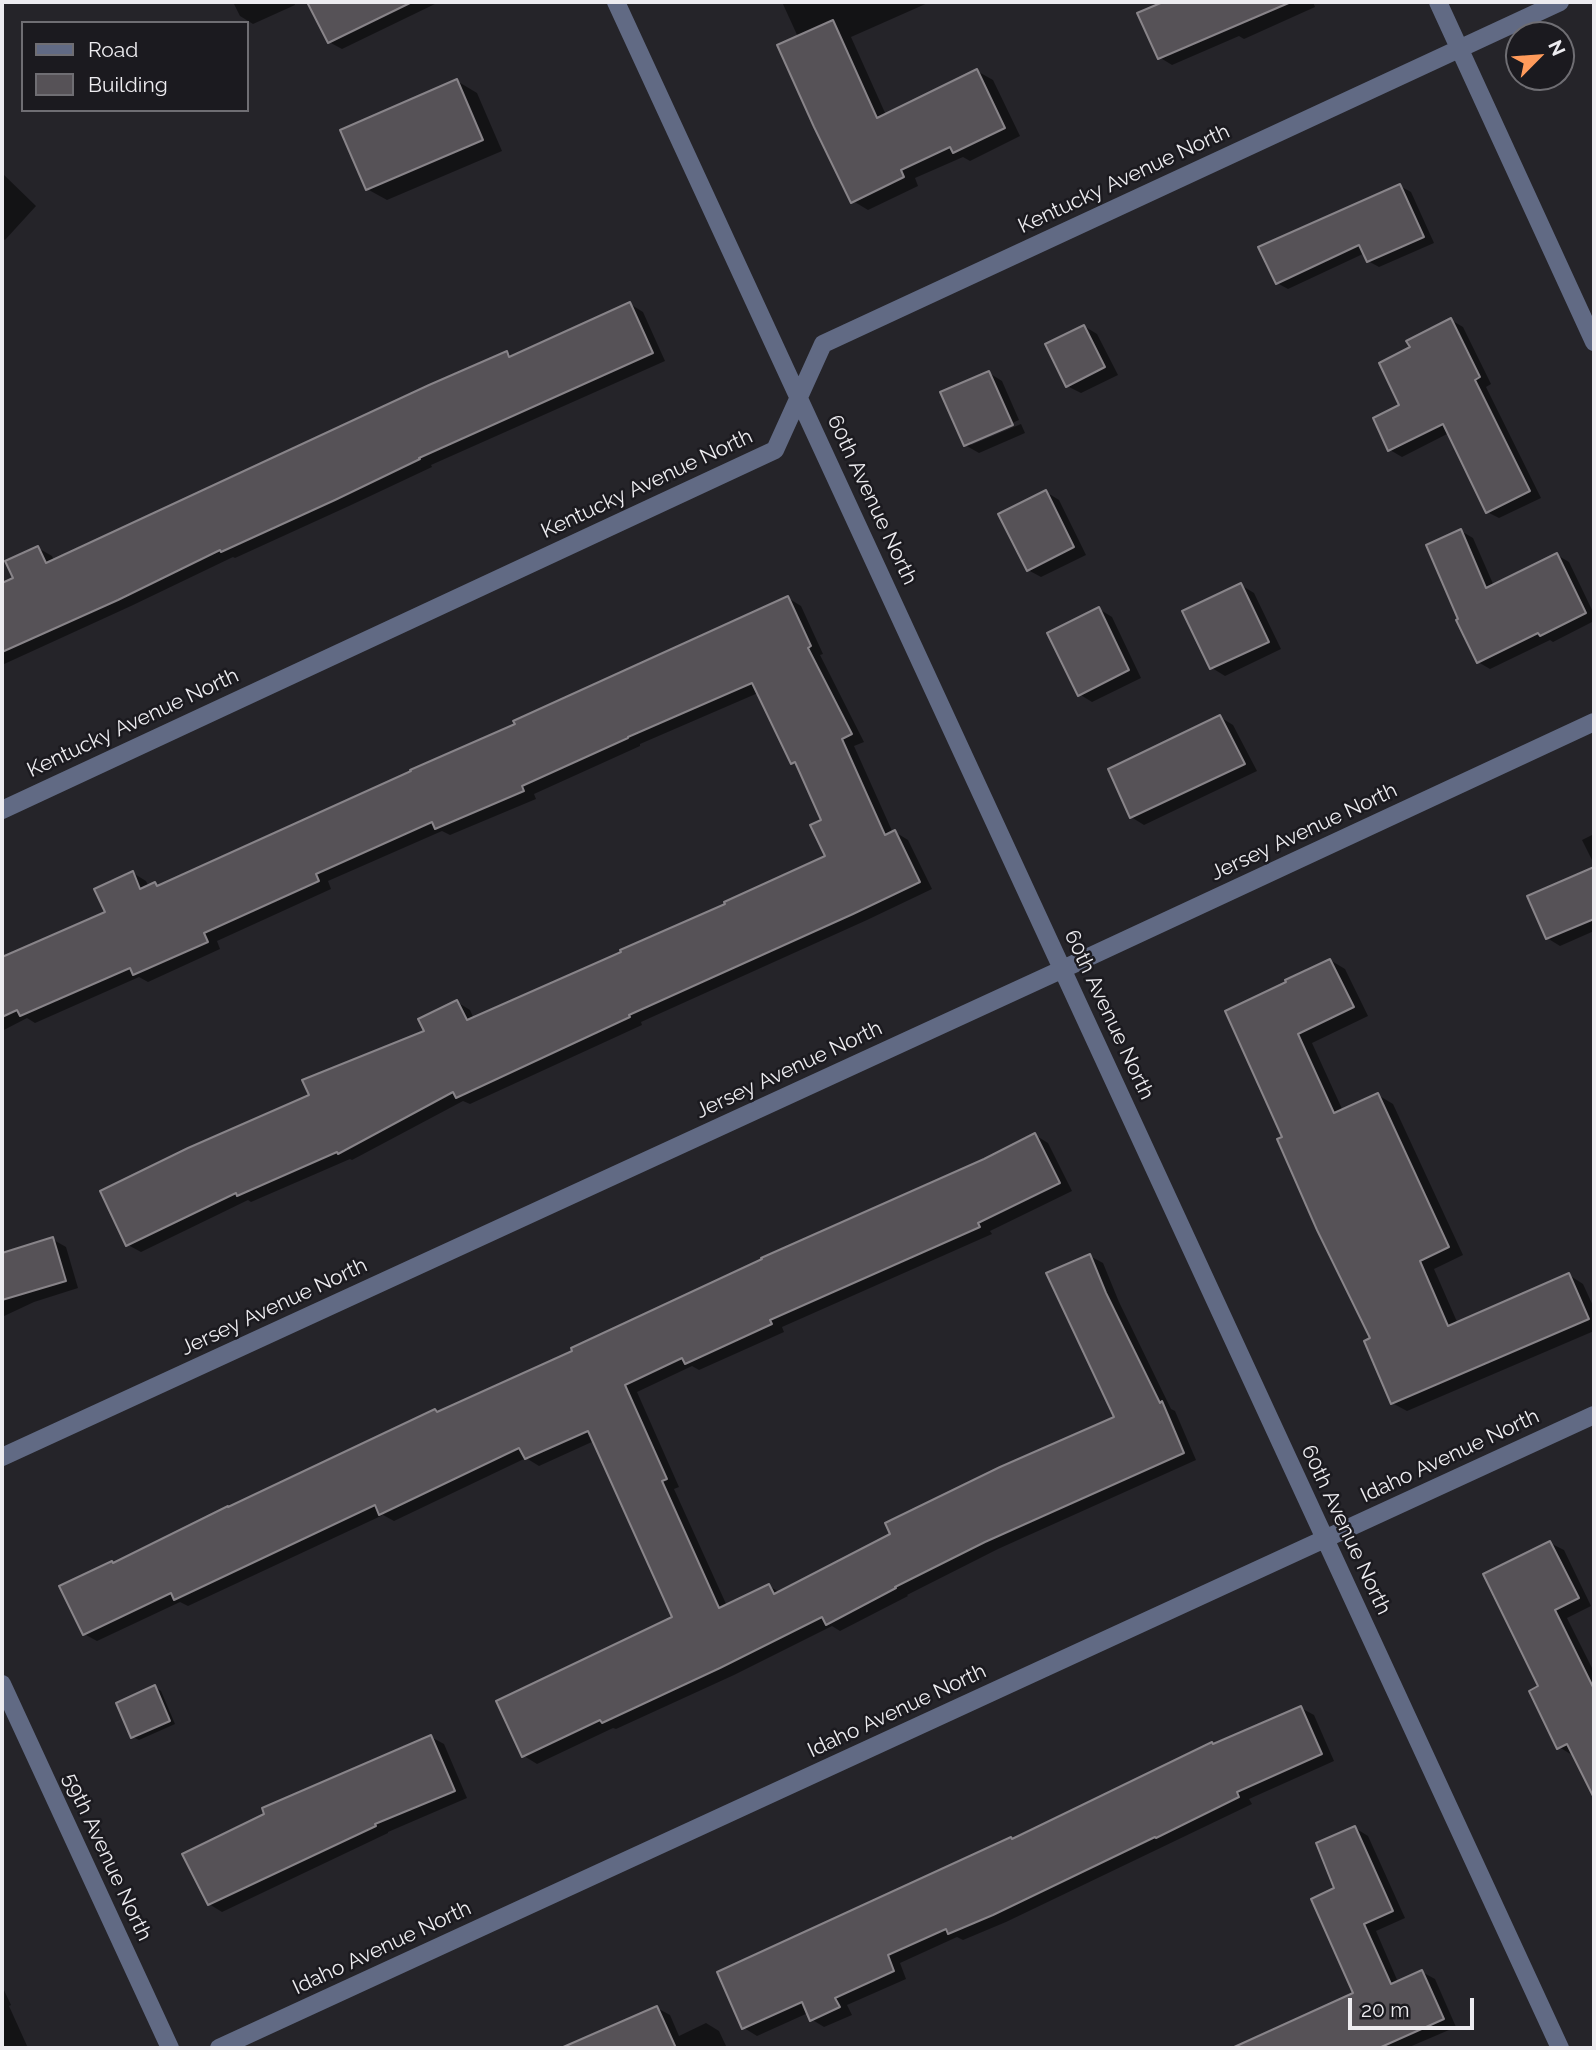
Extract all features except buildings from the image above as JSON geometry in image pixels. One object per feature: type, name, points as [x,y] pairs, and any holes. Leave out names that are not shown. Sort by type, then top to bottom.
[{"type":"street","name":"60th Avenue North","points":[[616,2],[1560,2048]]},
{"type":"street","points":[[1438,2],[1594,342]]},
{"type":"street","name":"Kentucky Avenue North","points":[[2,810],[775,450],[823,344],[1560,2]]},
{"type":"street","name":"Jersey Avenue North","points":[[2,1457],[1594,722]]},
{"type":"street","name":"Idaho Avenue North","points":[[219,2048],[1594,1415]]},
{"type":"street","name":"59th Avenue North","points":[[2,1684],[170,2048]]}]
